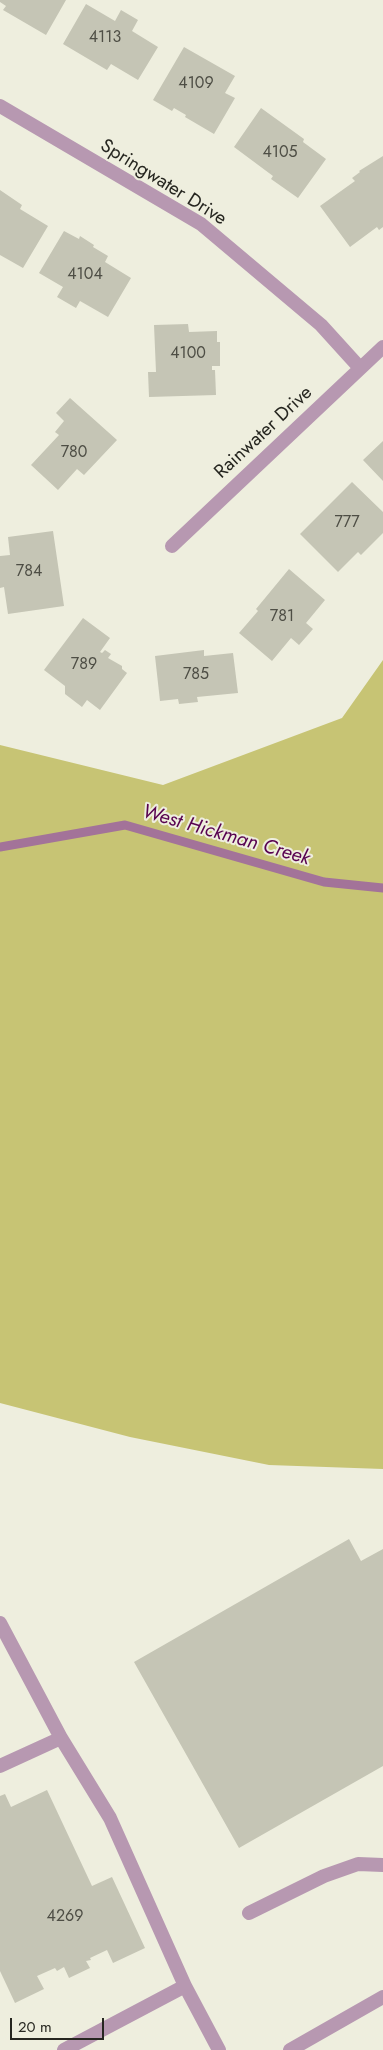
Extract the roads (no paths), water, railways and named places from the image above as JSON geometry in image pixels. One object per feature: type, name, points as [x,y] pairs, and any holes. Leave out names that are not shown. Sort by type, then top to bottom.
[{"type":"street","name":"Springwater Drive","points":[[0,106],[201,224],[321,325],[360,368]]},
{"type":"street","name":"Rainwater Drive","points":[[172,546],[383,347]]},
{"type":"street","points":[[0,1624],[61,1738],[110,1818],[185,1986],[219,2050]]},
{"type":"street","points":[[0,1766],[61,1738]]},
{"type":"street","points":[[249,1913],[324,1876],[358,1864],[383,1865]]},
{"type":"street","points":[[64,2050],[185,1986]]},
{"type":"street","points":[[290,2050],[383,1997]]},
{"type":"waterway","name":"West Hickman Creek","points":[[0,847],[125,825],[324,882],[383,888]]}]
